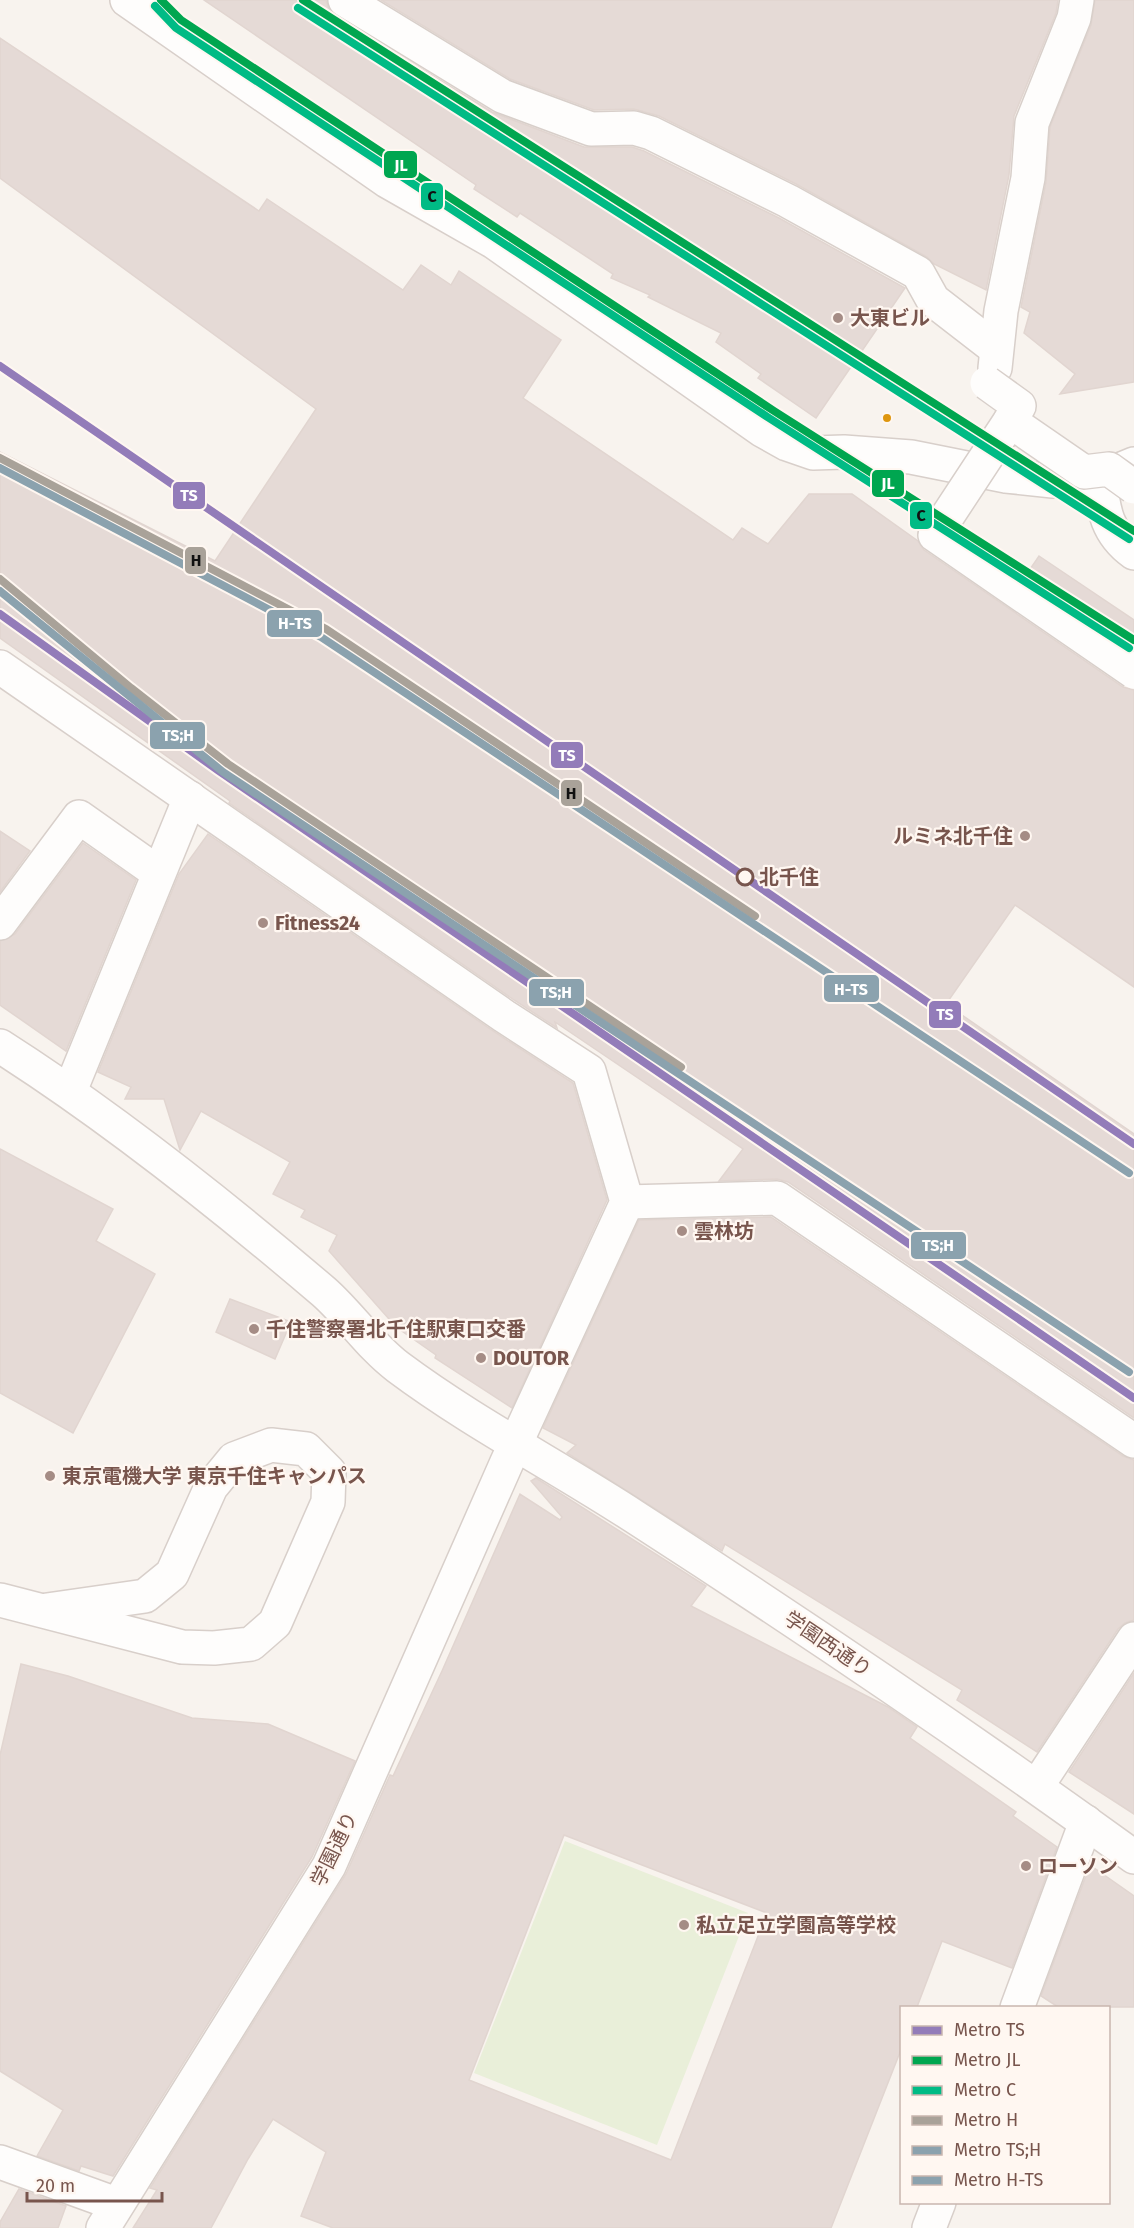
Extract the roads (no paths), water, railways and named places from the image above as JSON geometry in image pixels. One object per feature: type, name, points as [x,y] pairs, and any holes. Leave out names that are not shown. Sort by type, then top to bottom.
[{"type":"street","points":[[127,0],[387,181],[494,242],[779,440],[813,453],[844,452],[911,458],[1006,476],[1053,481],[1092,475],[1134,464]]},
{"type":"street","points":[[345,0],[502,96],[591,129],[634,128],[651,133],[788,201],[918,273],[933,300],[995,348]]},
{"type":"street","points":[[1006,476],[995,383],[995,348],[1028,178],[1032,123],[1074,18],[1077,0]]},
{"type":"street","points":[[987,383],[1019,406],[935,536],[1134,672]]},
{"type":"street","points":[[1010,421],[1092,475],[1134,506]]},
{"type":"street","points":[[1092,475],[1109,469],[1134,486]]},
{"type":"street","points":[[1092,475],[1110,529],[1120,543],[1134,553]]},
{"type":"street","points":[[0,667],[589,1071],[627,1202],[777,1198],[1134,1441]]},
{"type":"street","points":[[70,1091],[190,798]]},
{"type":"street","points":[[0,922],[79,818],[158,872]]},
{"type":"street","name":"学園西通り","points":[[0,1046],[70,1091],[327,1295],[396,1365],[515,1443],[652,1528],[1037,1786],[1134,1857]]},
{"type":"street","name":"学園通り","points":[[110,2216],[329,1866],[515,1443],[627,1202]]},
{"type":"street","points":[[0,1600],[47,1610],[99,1627],[182,1647],[214,1648],[250,1644],[275,1623],[328,1502],[329,1472],[306,1449],[271,1444],[234,1459],[211,1487],[172,1574],[145,1596],[47,1610]]},
{"type":"street","points":[[1037,1786],[1134,1640]]},
{"type":"street","points":[[1017,2006],[1086,1822]]},
{"type":"street","points":[[0,2162],[110,2216]]},
{"type":"street","points":[[929,2228],[938,2204]]},
{"type":"metro line","name":"JL","points":[[161,0],[181,20],[774,411],[1134,640]]},
{"type":"metro line","name":"JL","points":[[303,0],[1134,531]]},
{"type":"metro line","name":"C","points":[[155,6],[176,28],[769,418],[1129,648]]},
{"type":"metro line","name":"C","points":[[298,8],[1129,539]]},
{"type":"metro line","name":"TS","points":[[0,366],[1134,1144]]},
{"type":"metro line","name":"H","points":[[0,458],[326,629],[755,916]]},
{"type":"metro line","name":"H-TS","points":[[0,468],[321,637],[1129,1173]]},
{"type":"metro line","name":"H","points":[[0,579],[131,688],[228,764],[681,1067]]},
{"type":"metro line","name":"TS;H","points":[[0,591],[223,772],[1129,1372]]},
{"type":"metro line","name":"TS","points":[[0,614],[219,771],[1134,1398]]},
{"type":"place","name":"大東ビル","points":[[838,318]]},
{"type":"place","name":"ルミネ北千住","points":[[1025,836]]},
{"type":"place","name":"北千住","points":[[745,877]]},
{"type":"place","name":"Fitness24","points":[[263,923]]},
{"type":"place","name":"雲林坊","points":[[682,1231]]},
{"type":"place","name":"千住警察署北千住駅東口交番","points":[[254,1329]]},
{"type":"place","name":"DOUTOR","points":[[481,1358]]},
{"type":"place","name":"東京電機大学 東京千住キャンパス","points":[[50,1476]]},
{"type":"place","name":"ローソン","points":[[1026,1866]]},
{"type":"place","name":"私立足立学園高等学校","points":[[684,1925]]}]
